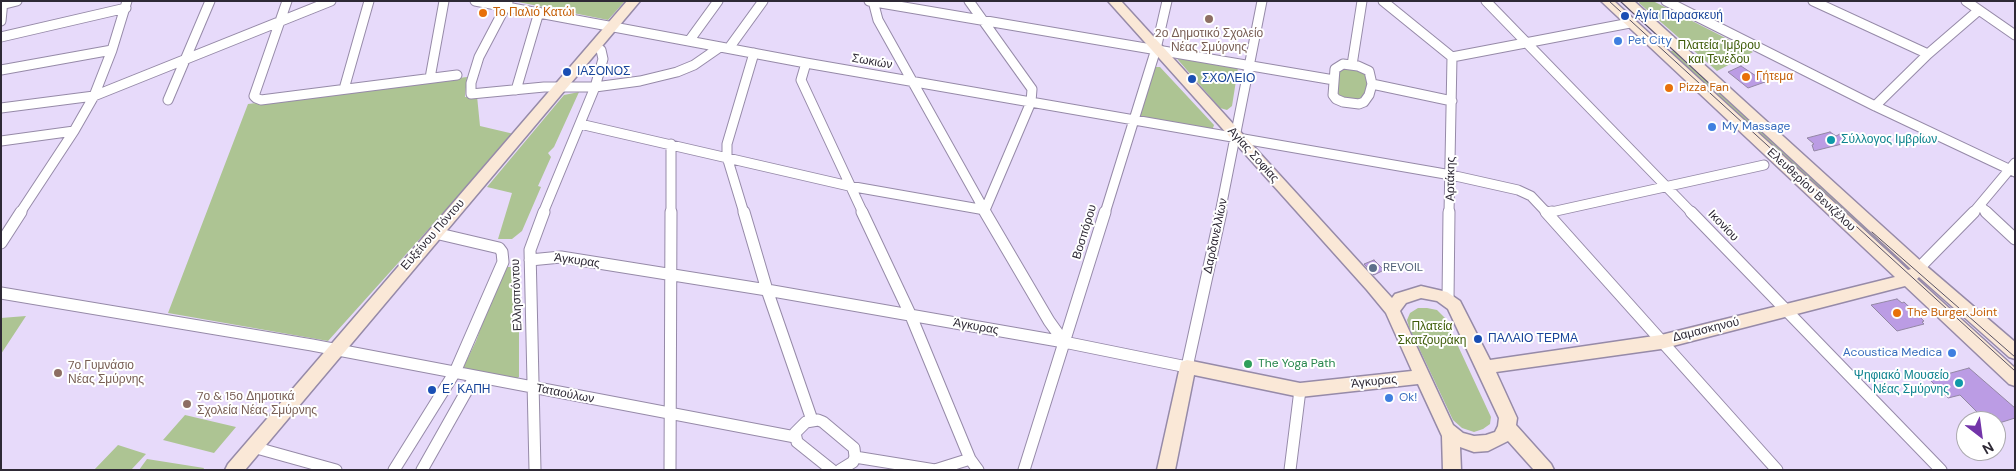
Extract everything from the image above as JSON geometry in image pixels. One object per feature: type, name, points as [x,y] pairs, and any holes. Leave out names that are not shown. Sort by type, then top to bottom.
[{"type":"street","points":[[1,21],[2,4],[17,1]]},
{"type":"street","points":[[168,100],[210,1]]},
{"type":"street","points":[[287,1],[254,96],[261,100],[457,74]]},
{"type":"street","points":[[1,108],[94,96],[331,1]]},
{"type":"street","points":[[344,89],[369,1]]},
{"type":"street","points":[[430,78],[444,1]]},
{"type":"street","name":"Σωκιών","points":[[475,1],[506,4],[613,27],[806,63],[1451,175],[1518,190],[1531,196],[1547,213],[1777,470]]},
{"type":"street","name":"Ευξείνου Πόντου","points":[[234,470],[634,1]]},
{"type":"street","points":[[689,41],[718,1]]},
{"type":"street","points":[[730,48],[763,1]]},
{"type":"street","points":[[869,1],[1334,80]]},
{"type":"street","points":[[983,1],[971,3],[1032,89],[1030,102],[985,210]]},
{"type":"street","name":"Αγίας Σοφίας","points":[[1114,1],[1373,286],[1392,310],[1441,421],[1451,434]]},
{"type":"street","name":"Βοσπόρου","points":[[1024,470],[1156,49],[1166,1]]},
{"type":"street","name":"Δαρδανελλίων","points":[[1166,470],[1186,367],[1237,137],[1248,66],[1262,1]]},
{"type":"street","points":[[1352,65],[1362,1]]},
{"type":"street","points":[[1383,1],[1452,57],[1630,23]]},
{"type":"street","name":"Ικονίου","points":[[1486,1],[1940,470]]},
{"type":"street","name":"Ελευθερίου Βενιζέλου","points":[[1607,1],[1913,274],[2015,352]]},
{"type":"street","name":"Ελευθερίου Βενιζέλου","points":[[1627,1],[1913,274],[2015,379]]},
{"type":"street","points":[[1666,1],[1875,106],[2013,168],[1980,206],[1913,274]]},
{"type":"street","points":[[1812,1],[1928,54]]},
{"type":"street","points":[[1966,1],[2015,35]]},
{"type":"street","points":[[873,2],[878,20],[912,81],[1049,321],[1064,342]]},
{"type":"street","points":[[1,37],[126,4]]},
{"type":"street","points":[[1,243],[74,131],[94,96],[112,50],[126,4]]},
{"type":"street","points":[[506,4],[479,57],[471,83],[471,94],[561,87],[594,87],[640,82],[677,72],[707,58],[720,47]]},
{"type":"street","points":[[1875,106],[1928,54],[1979,10]]},
{"type":"street","points":[[516,90],[539,12]]},
{"type":"street","name":"Ελλησπόντου","points":[[535,470],[530,260],[532,240],[594,87],[603,59],[601,50],[596,47]]},
{"type":"street","points":[[1,70],[112,50]]},
{"type":"street","points":[[754,53],[730,136],[727,157],[768,290],[812,420]]},
{"type":"street","name":"Αρτάκης","points":[[1448,300],[1452,57]]},
{"type":"street","points":[[806,63],[801,80],[911,316],[970,458],[978,470]]},
{"type":"street","points":[[1352,65],[1369,71],[1372,84],[1368,99],[1359,104],[1343,102],[1336,99],[1333,95],[1335,69],[1338,66],[1352,65]]},
{"type":"street","points":[[1372,84],[1452,101]]},
{"type":"street","points":[[580,124],[849,186],[985,210]]},
{"type":"street","points":[[1,141],[74,131]]},
{"type":"street","points":[[670,470],[671,144]]},
{"type":"street","points":[[1547,213],[1764,165]]},
{"type":"street","points":[[1980,206],[2015,238]]},
{"type":"street","points":[[394,470],[455,372],[503,262],[502,252],[494,246],[435,233]]},
{"type":"street","name":"Άγκυρας","points":[[530,260],[561,257],[768,290],[1064,342],[1300,390],[1421,377]]},
{"type":"street","name":"Δαμασκηνού","points":[[1485,367],[1661,342],[1786,311],[1913,274]]},
{"type":"street","points":[[1392,310],[1401,298],[1421,292],[1435,294],[1448,300],[1457,310],[1508,418],[1508,427],[1501,437],[1495,441],[1482,444],[1464,441],[1451,434],[1452,470]]},
{"type":"street","name":"Ταταούλων","points":[[1,293],[112,310],[335,350],[795,437]]},
{"type":"street","points":[[422,470],[475,376]]},
{"type":"street","points":[[1290,470],[1300,390]]},
{"type":"street","points":[[832,470],[800,446],[795,433],[801,425],[812,420],[823,422],[851,444],[855,457],[850,465],[840,470]]},
{"type":"street","points":[[1508,427],[1545,470]]},
{"type":"street","points":[[253,447],[336,470]]},
{"type":"street","points":[[855,457],[935,470],[970,458]]},
{"type":"green space","points":[[513,1],[625,1],[608,20]]},
{"type":"green space","name":"Πλατεία Ίμβρου και Τενέδου","points":[[1640,1],[1653,1],[1753,52],[1717,71],[1639,3]]},
{"type":"green space","points":[[1677,50],[1915,267],[1907,277],[1664,52]]},
{"type":"green space","points":[[1172,53],[1238,68],[1232,106],[1227,110],[1220,108]]},
{"type":"green space","points":[[1343,64],[1371,76],[1364,102],[1336,99],[1334,80]]},
{"type":"green space","points":[[1160,67],[1214,125],[1213,128],[1204,131],[1137,117],[1152,69]]},
{"type":"green space","points":[[467,77],[465,97],[477,96],[480,126],[514,134],[328,341],[168,313],[248,104]]},
{"type":"green space","points":[[579,92],[554,147],[548,153],[551,157],[538,186],[541,187],[522,231],[512,239],[498,239],[512,193],[487,187],[564,95]]},
{"type":"green space","points":[[507,267],[515,267],[519,271],[519,377],[516,379],[464,371],[463,368],[476,341],[502,270]]},
{"type":"green space","name":"Πλατεία Σκατζουράκη","points":[[1418,308],[1437,310],[1445,318],[1491,417],[1490,424],[1483,429],[1474,432],[1462,428],[1453,420],[1409,327],[1407,320],[1410,313]]},
{"type":"green space","points":[[26,316],[1,354],[1,318]]},
{"type":"green space","points":[[185,415],[236,427],[214,453],[163,440]]},
{"type":"green space","points":[[118,445],[146,454],[131,470],[94,470]]},
{"type":"green space","points":[[147,459],[204,468],[203,470],[139,470]]},
{"type":"building","name":"Γήτεμα","points":[[1741,66],[1765,82],[1748,88],[1728,72]]},
{"type":"building","name":"Σύλλογος Ιμβρίων","points":[[1830,132],[1836,136],[1842,133],[1854,141],[1814,151],[1812,145],[1814,144],[1807,138]]},
{"type":"building","name":"REVOIL","points":[[1374,260],[1384,270],[1374,275],[1364,264]]},
{"type":"building","name":"The Burger Joint","points":[[1897,299],[1902,303],[1904,302],[1924,321],[1922,322],[1924,324],[1897,331],[1871,305]]},
{"type":"building","points":[[1969,368],[2015,408],[2015,418],[2006,421],[2006,411],[1976,411],[1960,395],[1948,398],[1929,379]]},
{"type":"tram line","points":[[1609,1],[2015,371]]},
{"type":"tram line","points":[[1620,1],[1713,87]]},
{"type":"tram line","points":[[1872,232],[2015,357]]},
{"type":"place","name":"Το Παλιό Κατώι","points":[[483,13]]},
{"type":"place","name":"Αγία Παρασκευή","points":[[1625,16]]},
{"type":"place","name":"2ο Δημοτικό Σχολείο Νέας Σμύρνης","points":[[1209,19]]},
{"type":"place","name":"Pet City","points":[[1618,41]]},
{"type":"place","name":"ΙΑΣΟΝΟΣ","points":[[567,72]]},
{"type":"place","name":"Γήτεμα","points":[[1746,77]]},
{"type":"place","name":"ΣΧΟΛΕΙΟ","points":[[1192,79]]},
{"type":"place","name":"Pizza Fan","points":[[1669,88]]},
{"type":"place","name":"My Massage","points":[[1712,127]]},
{"type":"place","name":"Σύλλογος Ιμβρίων","points":[[1831,140]]},
{"type":"place","name":"REVOIL","points":[[1373,268]]},
{"type":"place","name":"The Burger Joint","points":[[1897,313]]},
{"type":"place","name":"ΠΑΛΑΙΟ ΤΕΡΜΑ","points":[[1478,339]]},
{"type":"place","name":"Acoustica Medica","points":[[1952,353]]},
{"type":"place","name":"The Yoga Path","points":[[1248,364]]},
{"type":"place","name":"7ο Γυμνάσιο Νέας Σμύρνης","points":[[58,373]]},
{"type":"place","name":"Ψηφιακό Μουσείο Νέας Σμύρνης","points":[[1959,383]]},
{"type":"place","name":"Ε΄ ΚΑΠΗ","points":[[432,390]]},
{"type":"place","name":"Ok!","points":[[1389,398]]},
{"type":"place","name":"7ο & 15ο Δημοτικά Σχολεία Νέας Σμύρνης","points":[[187,404]]}]
